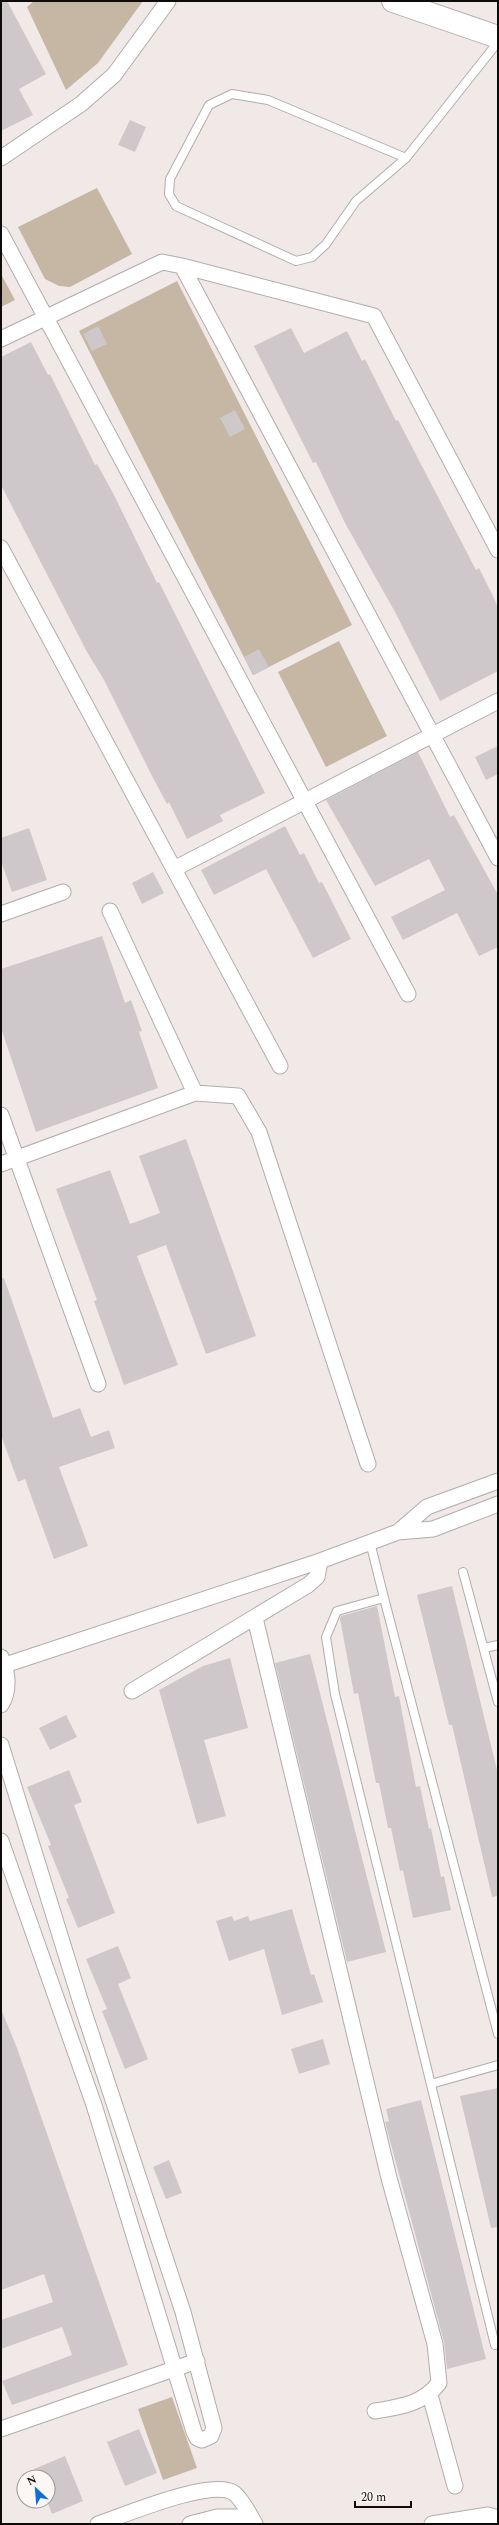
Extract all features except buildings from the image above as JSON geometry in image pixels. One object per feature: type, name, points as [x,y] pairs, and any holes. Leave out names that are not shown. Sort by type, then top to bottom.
[{"type":"main road","points":[[393,1],[498,36]]},
{"type":"street","points":[[1,158],[81,104],[114,75],[168,1]]},
{"type":"street","points":[[1,234],[303,802],[408,994]]},
{"type":"street","points":[[1,339],[162,262],[374,316],[498,550]]},
{"type":"street","points":[[182,266],[498,858]]},
{"type":"street","points":[[1,548],[280,1066]]},
{"type":"street","points":[[174,869],[498,702]]},
{"type":"street","points":[[1,914],[63,892]]},
{"type":"street","points":[[110,911],[195,1094]]},
{"type":"street","points":[[1,1164],[195,1094],[238,1096],[259,1132],[368,1464]]},
{"type":"street","points":[[1,1115],[98,1384]]},
{"type":"street","points":[[398,1532],[427,1507],[498,1481]]},
{"type":"street","points":[[1,1705],[7,1684],[3,1661],[320,1561],[398,1532],[433,1529],[498,1504]]},
{"type":"street","points":[[132,1691],[308,1586],[317,1577],[320,1561]]},
{"type":"street","points":[[255,1618],[389,2178],[435,2344],[439,2383],[430,2395],[405,2406],[375,2411]]},
{"type":"street","points":[[1,1745],[81,2003],[183,2312],[214,2428],[211,2436],[202,2440],[197,2438],[194,2432],[94,2105],[61,2005],[6,1875],[1,1840]]},
{"type":"street","points":[[1,2429],[175,2370],[197,2361]]},
{"type":"street","points":[[430,2395],[455,2486]]},
{"type":"street","points":[[98,2524],[191,2493],[209,2489],[223,2489],[235,2494],[253,2520]]},
{"type":"street","points":[[432,2524],[488,2515],[498,2518]]},
{"type":"street","points":[[190,2524],[217,2517],[253,2520]]},
{"type":"lane","points":[[406,158],[268,100],[232,94],[209,105],[170,179],[169,194],[176,206],[296,261],[312,257],[326,244],[356,201],[406,158],[498,42]]},
{"type":"lane","points":[[370,1542],[498,2034]]},
{"type":"lane","points":[[463,1572],[498,1702]]},
{"type":"lane","points":[[384,1598],[337,1611],[326,1637],[335,1694],[495,2345]]},
{"type":"lane","points":[[484,1648],[498,1645]]},
{"type":"lane","points":[[431,2084],[498,2065]]},
{"type":"shaded area","points":[[34,1],[143,1],[98,63],[66,90],[27,7]]},
{"type":"shaded area","points":[[97,188],[132,254],[70,287],[59,286],[45,279],[18,227]]},
{"type":"shaded area","points":[[1,274],[15,300],[1,307]]},
{"type":"shaded area","points":[[177,281],[352,625],[253,675],[79,331]]},
{"type":"shaded area","points":[[339,641],[387,736],[326,767],[278,672]]},
{"type":"shaded area","points":[[172,2397],[197,2468],[163,2480],[138,2409]]}]
